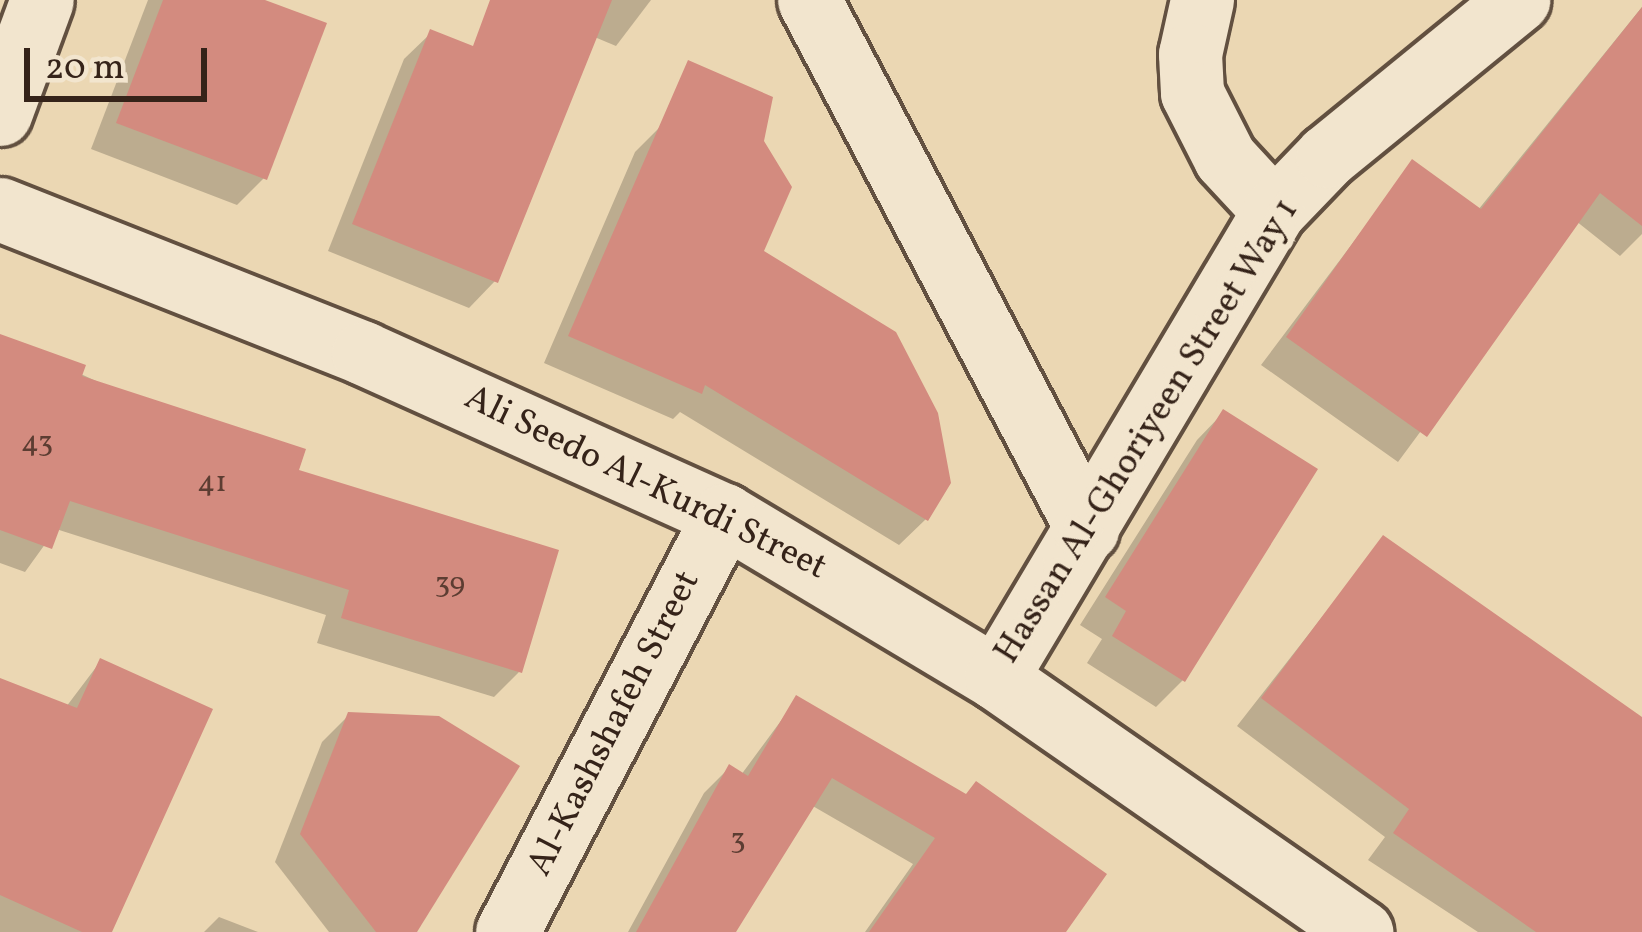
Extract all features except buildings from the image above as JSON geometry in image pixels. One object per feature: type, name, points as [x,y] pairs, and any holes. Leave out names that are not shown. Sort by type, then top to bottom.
[{"type":"street","points":[[0,114],[42,0]]},
{"type":"street","points":[[809,0],[1087,529]]},
{"type":"street","points":[[1202,0],[1190,54],[1192,93],[1225,158],[1274,211]]},
{"type":"street","name":"Hassan Al-Ghoriyeen Street Way 1","points":[[996,677],[1274,211],[1328,156],[1518,0]]},
{"type":"street","name":"Ali Seedo Al-Kurdi Street","points":[[0,209],[384,362],[724,515],[996,677],[1361,932]]},
{"type":"street","name":"Al-Kashshafeh Street","points":[[507,932],[724,515]]}]
